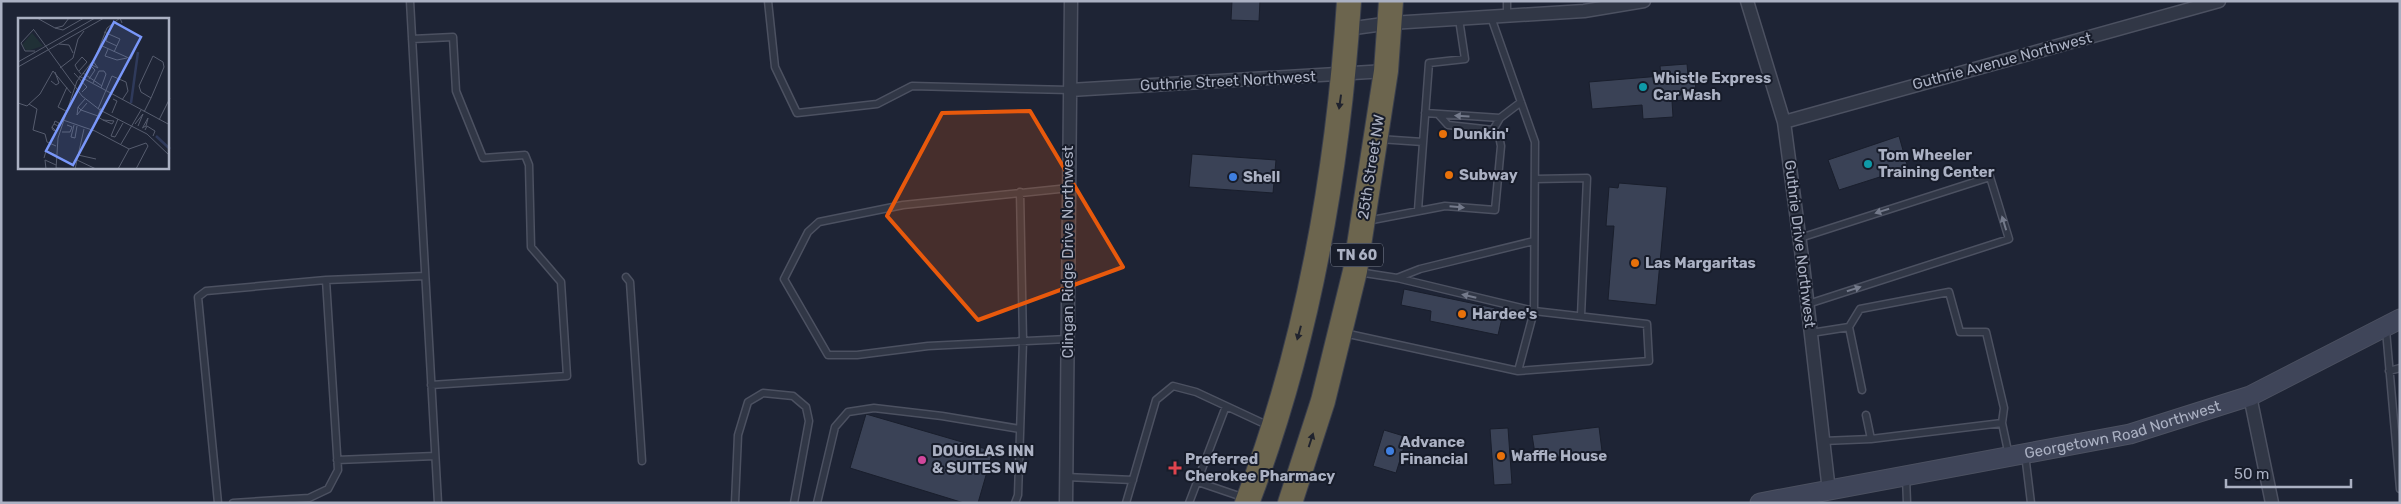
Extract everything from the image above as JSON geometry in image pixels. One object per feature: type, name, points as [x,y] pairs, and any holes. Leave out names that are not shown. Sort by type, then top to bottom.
[{"type":"highway","name":"TN 60","points":[[1248,501],[1272,428],[1312,286],[1344,74],[1349,1]]},
{"type":"highway","name":"25th Street NW","points":[[1290,503],[1323,400],[1355,272],[1386,71],[1391,12]]},
{"type":"street","name":"Clingan Ridge Drive Northwest","points":[[1066,503],[1071,1]]},
{"type":"street","points":[[1347,29],[1391,12],[1459,19],[1584,11],[1644,1]]},
{"type":"street","name":"Guthrie Drive Northwest","points":[[1747,1],[1784,122],[1800,238],[1829,491]]},
{"type":"street","name":"Guthrie Avenue Northwest","points":[[1784,122],[2219,1]]},
{"type":"street","name":"Guthrie Street Northwest","points":[[1070,90],[1386,71]]},
{"type":"street","name":"Georgetown Road Northwest","points":[[1760,503],[2130,434],[2250,396],[2392,323]]},
{"type":"street","points":[[2250,396],[2272,503]]},
{"type":"lane","points":[[410,1],[438,503]]},
{"type":"lane","points":[[768,1],[775,66],[797,113],[877,104],[912,86],[1070,90]]},
{"type":"lane","points":[[1507,1],[1508,16]]},
{"type":"lane","points":[[1491,17],[1535,142],[1534,311],[1518,371]]},
{"type":"lane","points":[[1418,210],[1429,63],[1466,59],[1459,19]]},
{"type":"lane","points":[[412,39],[453,37],[456,91],[483,158],[524,155],[527,160],[529,165],[531,247],[561,282],[567,376],[431,385]]},
{"type":"lane","points":[[1493,130],[1500,118],[1521,102]]},
{"type":"lane","points":[[1425,113],[1500,118]]},
{"type":"lane","points":[[1362,222],[1445,206],[1495,210],[1501,146],[1499,136],[1493,130],[1448,125],[1439,115]]},
{"type":"lane","points":[[1375,138],[1423,142]]},
{"type":"lane","points":[[1800,238],[1990,177],[2009,239],[1808,304]]},
{"type":"lane","points":[[1535,178],[1587,178],[1582,316]]},
{"type":"lane","points":[[1068,339],[928,346],[857,355],[828,355],[784,278],[808,232],[819,222],[902,205],[1069,188]]},
{"type":"lane","points":[[1015,503],[1018,495],[1023,341],[1020,192]]},
{"type":"lane","points":[[1396,278],[1420,269],[1534,241]]},
{"type":"lane","points":[[1340,332],[1518,371],[1649,361],[1648,324],[1534,311],[1396,278],[1355,272]]},
{"type":"lane","points":[[218,503],[198,298],[206,290],[326,280],[425,276]]},
{"type":"lane","points":[[626,277],[630,282],[642,461]]},
{"type":"lane","points":[[233,503],[309,498],[328,489],[338,470],[326,280]]},
{"type":"lane","points":[[1862,390],[1849,327],[1860,309],[1949,292],[1960,332],[1986,332],[2004,408],[2002,423],[2017,455],[2031,503]]},
{"type":"lane","points":[[2392,323],[2389,371],[2397,437],[2400,489]]},
{"type":"lane","points":[[1811,333],[1849,327]]},
{"type":"lane","points":[[2389,371],[2400,368]]},
{"type":"lane","points":[[1126,503],[1156,400],[1173,386],[1196,392],[1272,428]]},
{"type":"lane","points":[[735,503],[738,435],[748,402],[763,393],[793,396],[806,407],[809,421],[794,503]]},
{"type":"lane","points":[[1189,503],[1226,406]]},
{"type":"lane","points":[[817,503],[835,426],[848,412],[874,408],[942,416],[1020,429]]},
{"type":"lane","points":[[1866,415],[1871,440]]},
{"type":"lane","points":[[1823,442],[1871,440],[2002,423]]},
{"type":"lane","points":[[337,460],[435,456]]},
{"type":"lane","points":[[1066,476],[1133,480]]},
{"type":"lane","points":[[1906,476],[1907,503]]},
{"type":"lane","points":[[1198,482],[1248,501]]},
{"type":"highlighted area","points":[[1030,111],[1123,267],[978,320],[887,216],[942,113]]},
{"type":"building","points":[[1232,1],[1260,1],[1259,21],[1231,20]]},
{"type":"building","name":"Whistle Express Car Wash","points":[[1687,64],[1688,75],[1695,75],[1696,93],[1689,93],[1690,100],[1672,101],[1673,117],[1643,119],[1642,105],[1592,109],[1589,82],[1661,76],[1660,66]]},
{"type":"building","name":"Tom Wheeler Training Center","points":[[1899,136],[1908,168],[1839,190],[1828,160]]},
{"type":"building","points":[[1192,154],[1276,160],[1273,193],[1189,187]]},
{"type":"building","name":"Las Margaritas","points":[[1619,183],[1667,187],[1656,305],[1608,300],[1614,226],[1606,226],[1609,187],[1618,188]]},
{"type":"building","name":"Hardee's","points":[[1404,289],[1495,308],[1493,316],[1502,318],[1498,335],[1430,321],[1431,311],[1401,305]]},
{"type":"building","name":"DOUGLAS INN & SUITES NW","points":[[866,414],[993,451],[978,503],[964,503],[850,468]]},
{"type":"building","points":[[1599,427],[1602,451],[1536,460],[1532,435]]},
{"type":"building","name":"Waffle House","points":[[1508,428],[1512,484],[1494,485],[1490,429]]},
{"type":"building","name":"Advance Financial","points":[[1384,430],[1407,437],[1396,473],[1373,466]]},
{"type":"place","name":"Whistle Express Car Wash","points":[[1643,87]]},
{"type":"place","name":"Dunkin'","points":[[1443,134]]},
{"type":"place","name":"Tom Wheeler Training Center","points":[[1868,164]]},
{"type":"place","name":"Subway","points":[[1449,175]]},
{"type":"place","name":"Shell","points":[[1233,177]]},
{"type":"place","name":"Las Margaritas","points":[[1635,263]]},
{"type":"place","name":"Hardee's","points":[[1462,314]]},
{"type":"place","name":"Advance Financial","points":[[1390,451]]},
{"type":"place","name":"Waffle House","points":[[1501,456]]},
{"type":"place","name":"DOUGLAS INN & SUITES NW","points":[[922,460]]},
{"type":"place","name":"Preferred Cherokee Pharmacy","points":[[1175,468]]}]
